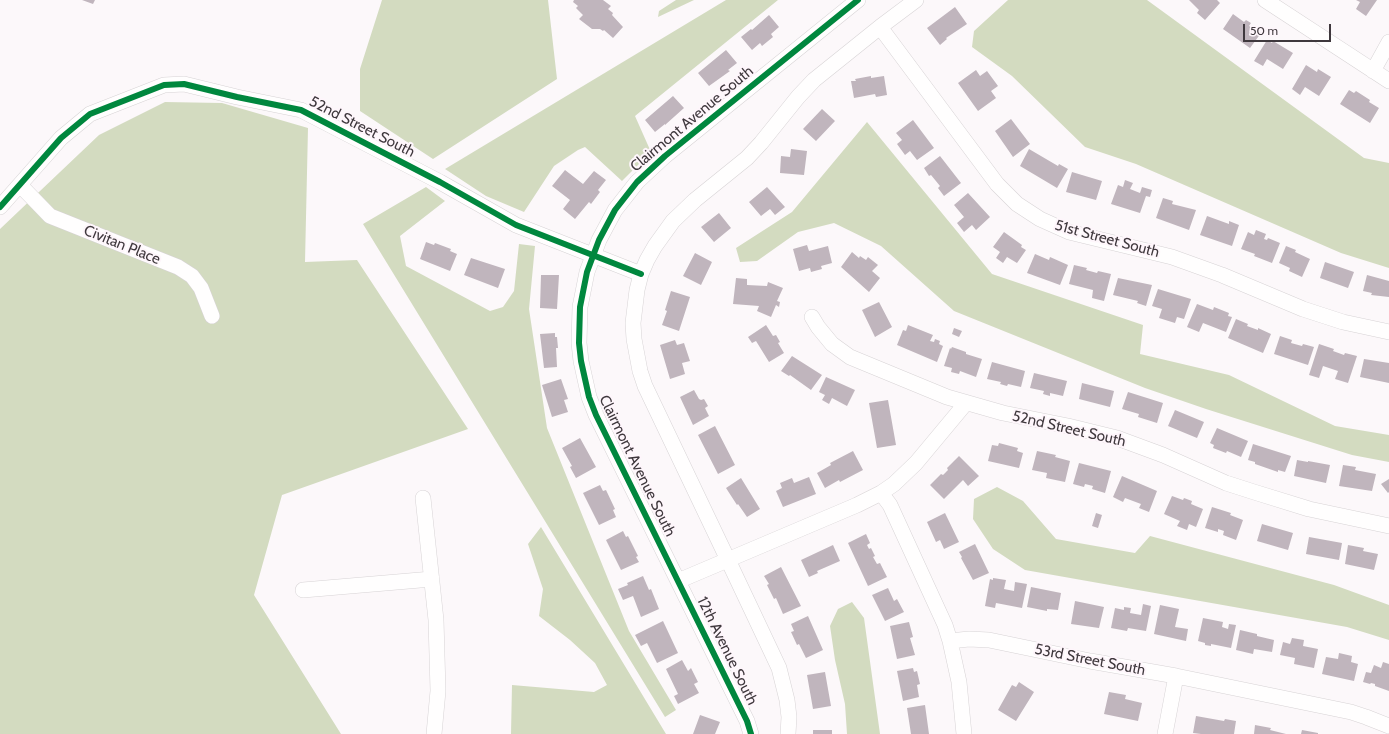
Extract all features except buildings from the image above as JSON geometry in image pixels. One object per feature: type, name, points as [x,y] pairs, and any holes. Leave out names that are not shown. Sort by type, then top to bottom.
[{"type":"street","name":"Clairmont Avenue South","points":[[678,581],[596,414],[584,379],[579,343],[579,319],[583,290],[592,255],[615,210],[650,168],[858,0]]},
{"type":"street","points":[[788,734],[789,717],[787,700],[779,668],[645,386],[635,350],[633,323],[637,290],[641,274],[647,260],[659,239],[673,221],[684,210],[747,158],[814,80],[916,0]]},
{"type":"street","points":[[1265,0],[1389,81]]},
{"type":"street","name":"51st Street South","points":[[880,27],[998,184],[1017,204],[1040,220],[1069,232],[1129,245],[1172,257],[1222,275],[1303,309],[1343,322],[1389,332]]},
{"type":"street","points":[[1373,71],[1389,42]]},
{"type":"street","name":"52nd Street South","points":[[0,207],[61,138],[90,114],[164,85],[184,84],[301,110],[440,182],[516,225],[641,274]]},
{"type":"street","name":"Civitan Place","points":[[20,185],[50,216],[178,267],[192,276],[201,288],[212,316]]},
{"type":"street","name":"52nd Street South","points":[[812,317],[828,340],[850,357],[935,392],[966,403],[1003,413],[1068,426],[1117,438],[1163,455],[1226,483],[1309,509],[1389,526]]},
{"type":"street","points":[[678,581],[857,506],[881,493],[894,484],[916,464],[966,403]]},
{"type":"street","points":[[881,493],[890,505],[938,610],[950,641],[959,682],[964,734]]},
{"type":"street","points":[[423,498],[436,620],[438,691],[434,734]]},
{"type":"street","points":[[303,590],[432,579]]},
{"type":"street","name":"12th Avenue South","points":[[678,581],[747,721],[751,734]]},
{"type":"street","name":"53rd Street South","points":[[950,641],[969,639],[989,640],[1090,661],[1176,676],[1351,712],[1389,726]]},
{"type":"street","points":[[1165,734],[1176,676]]},
{"type":"green space","points":[[382,0],[548,0],[557,79],[433,159],[360,111],[360,69]]},
{"type":"green space","points":[[676,0],[694,0],[658,17],[659,11]]},
{"type":"green space","points":[[726,0],[778,0],[635,116],[651,152],[622,181],[585,147],[554,166],[524,212],[486,196],[445,169]]},
{"type":"green space","points":[[1008,0],[1147,0],[1364,158],[1389,163],[1389,268],[1341,253],[1136,164],[1085,147],[1012,76],[972,47],[974,31]]},
{"type":"green space","points":[[165,102],[222,103],[308,128],[305,262],[357,260],[468,429],[282,495],[254,595],[341,734],[0,734],[0,229],[99,135]]},
{"type":"green space","points":[[867,122],[992,274],[1143,325],[1140,354],[1229,375],[1335,426],[1389,435],[1389,462],[1352,455],[1145,388],[954,311],[881,246],[834,223],[798,232],[757,261],[740,262],[736,248],[792,212]]},
{"type":"green space","points":[[426,187],[445,201],[400,236],[406,266],[490,311],[503,307],[514,291],[519,244],[535,246],[529,309],[547,428],[629,631],[676,710],[665,717],[363,224]]},
{"type":"green space","points":[[997,487],[1023,501],[1056,539],[1135,553],[1150,536],[1334,585],[1389,605],[1389,640],[1347,627],[1025,570],[993,549],[973,519],[974,499]]},
{"type":"green space","points":[[541,527],[666,734],[511,734],[512,685],[594,692],[607,685],[595,663],[570,640],[539,616],[543,589],[528,544]]},
{"type":"green space","points":[[852,602],[864,618],[880,734],[847,734],[845,704],[835,660],[830,626],[838,609]]},
{"type":"cycle path","points":[[751,734],[747,721],[596,415],[589,397],[581,361],[579,343],[580,307],[587,272],[599,240],[615,210],[637,182],[665,156],[858,0]]},
{"type":"cycle path","points":[[0,207],[61,138],[90,114],[164,85],[184,84],[301,110],[440,182],[516,225],[641,274]]}]
